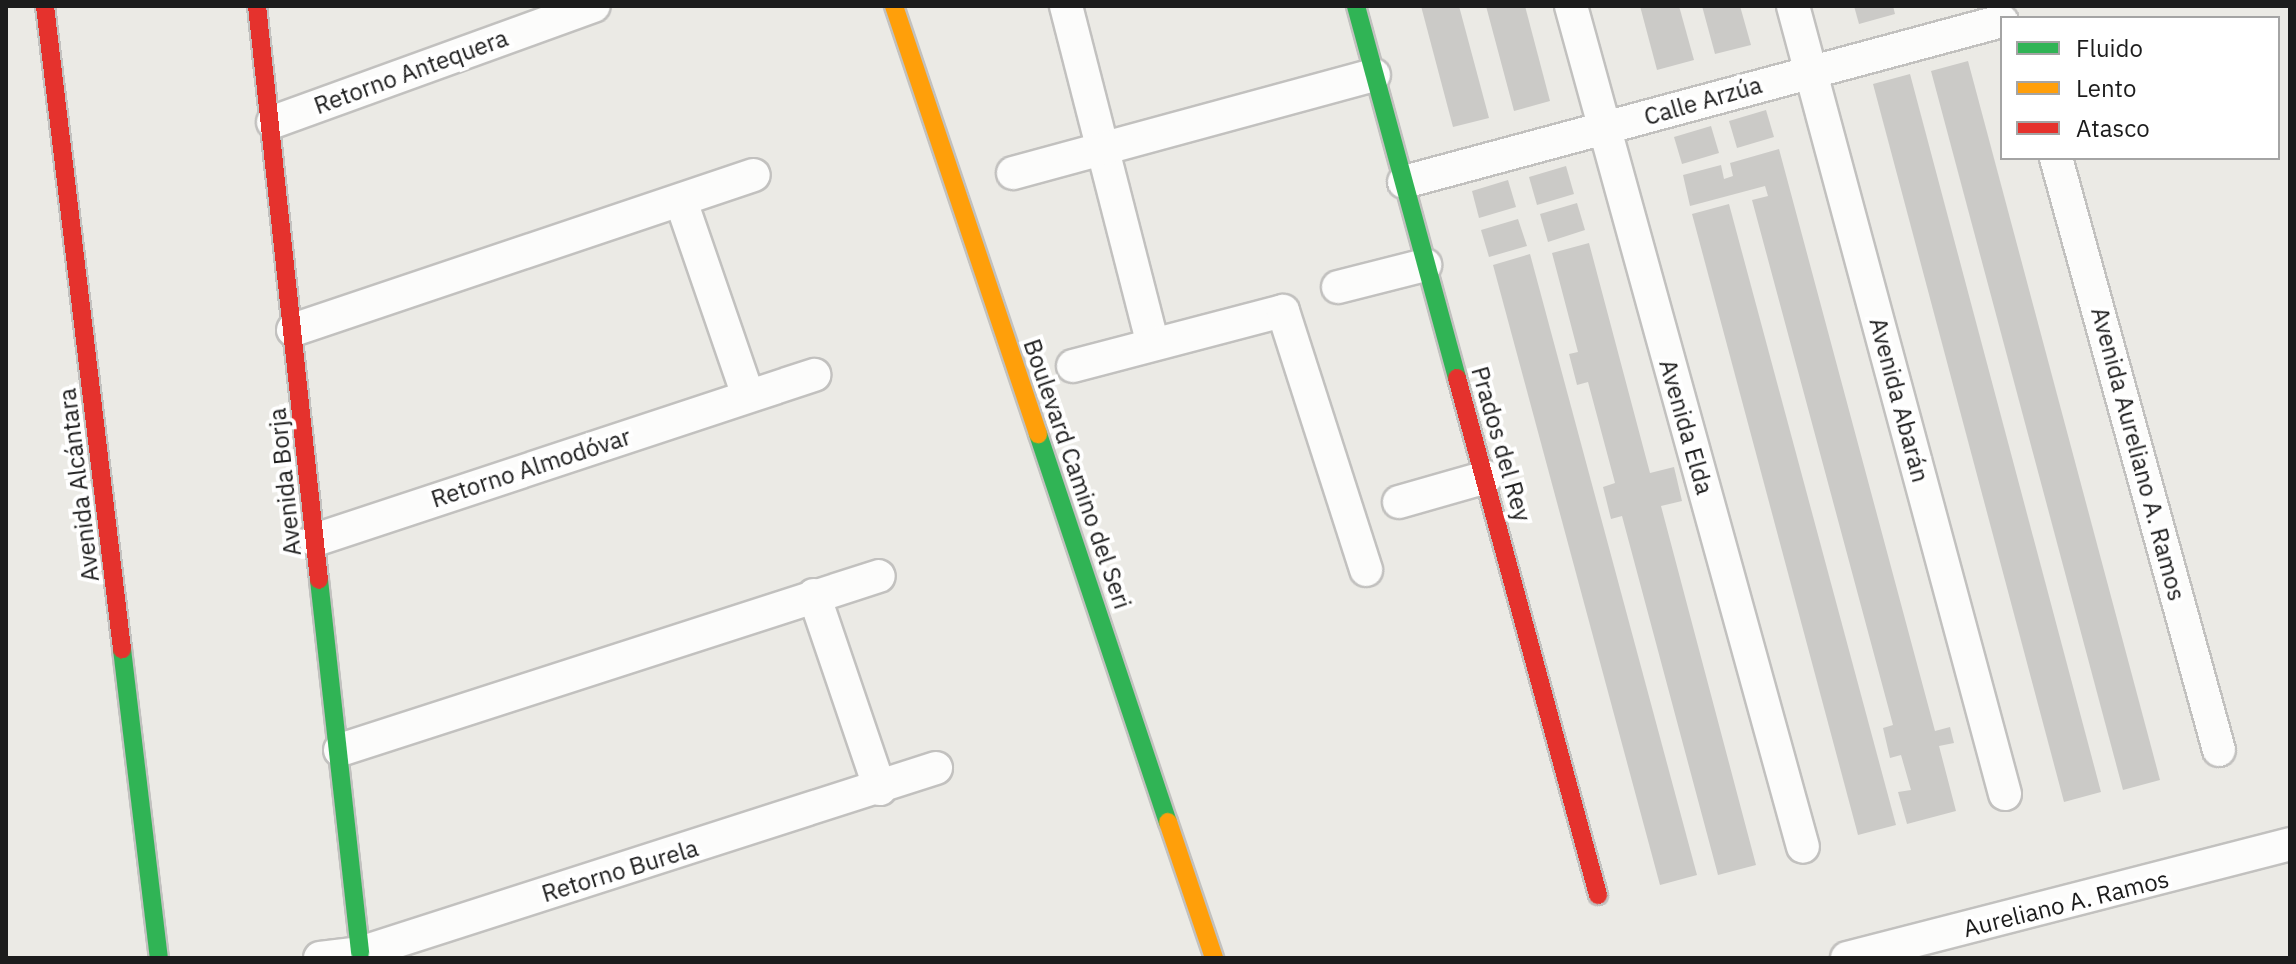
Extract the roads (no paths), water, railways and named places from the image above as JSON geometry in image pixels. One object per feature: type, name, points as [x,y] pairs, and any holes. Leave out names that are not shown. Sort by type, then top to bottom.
[{"type":"street","name":"Avenida Alcántara","points":[[45,6],[159,958]]},
{"type":"street","name":"Avenida Borja","points":[[257,6],[273,122],[360,953]]},
{"type":"street","name":"Retorno Antequera","points":[[273,122],[594,6]]},
{"type":"street","name":"Boulevard Camino del Seri","points":[[894,6],[1214,958]]},
{"type":"street","points":[[1066,6],[1153,344]]},
{"type":"street","name":"Prados del Rey","points":[[1356,6],[1598,895]]},
{"type":"street","name":"Avenida Elda","points":[[1571,6],[1602,129],[1803,847]]},
{"type":"street","name":"Avenida Abarán","points":[[1793,6],[2005,794]]},
{"type":"street","name":"Calle Arzúa","points":[[1404,182],[2000,20]]},
{"type":"street","points":[[1013,173],[1374,75]]},
{"type":"street","name":"Avenida Aureliano A. Ramos","points":[[2057,160],[2219,750]]},
{"type":"street","points":[[293,330],[754,175]]},
{"type":"street","points":[[681,201],[748,396]]},
{"type":"street","points":[[1338,287],[1425,265]]},
{"type":"street","points":[[1073,366],[1283,311],[1366,570]]},
{"type":"street","name":"Retorno Almodóvar","points":[[315,540],[814,375]]},
{"type":"street","points":[[1399,502],[1486,477]]},
{"type":"street","points":[[340,750],[879,576]]},
{"type":"street","points":[[814,595],[880,789]]},
{"type":"street","name":"Retorno Burela","points":[[320,958],[360,953],[880,789],[936,768]]},
{"type":"street","name":"Aureliano A. Ramos","points":[[1847,958],[2287,845]]}]
